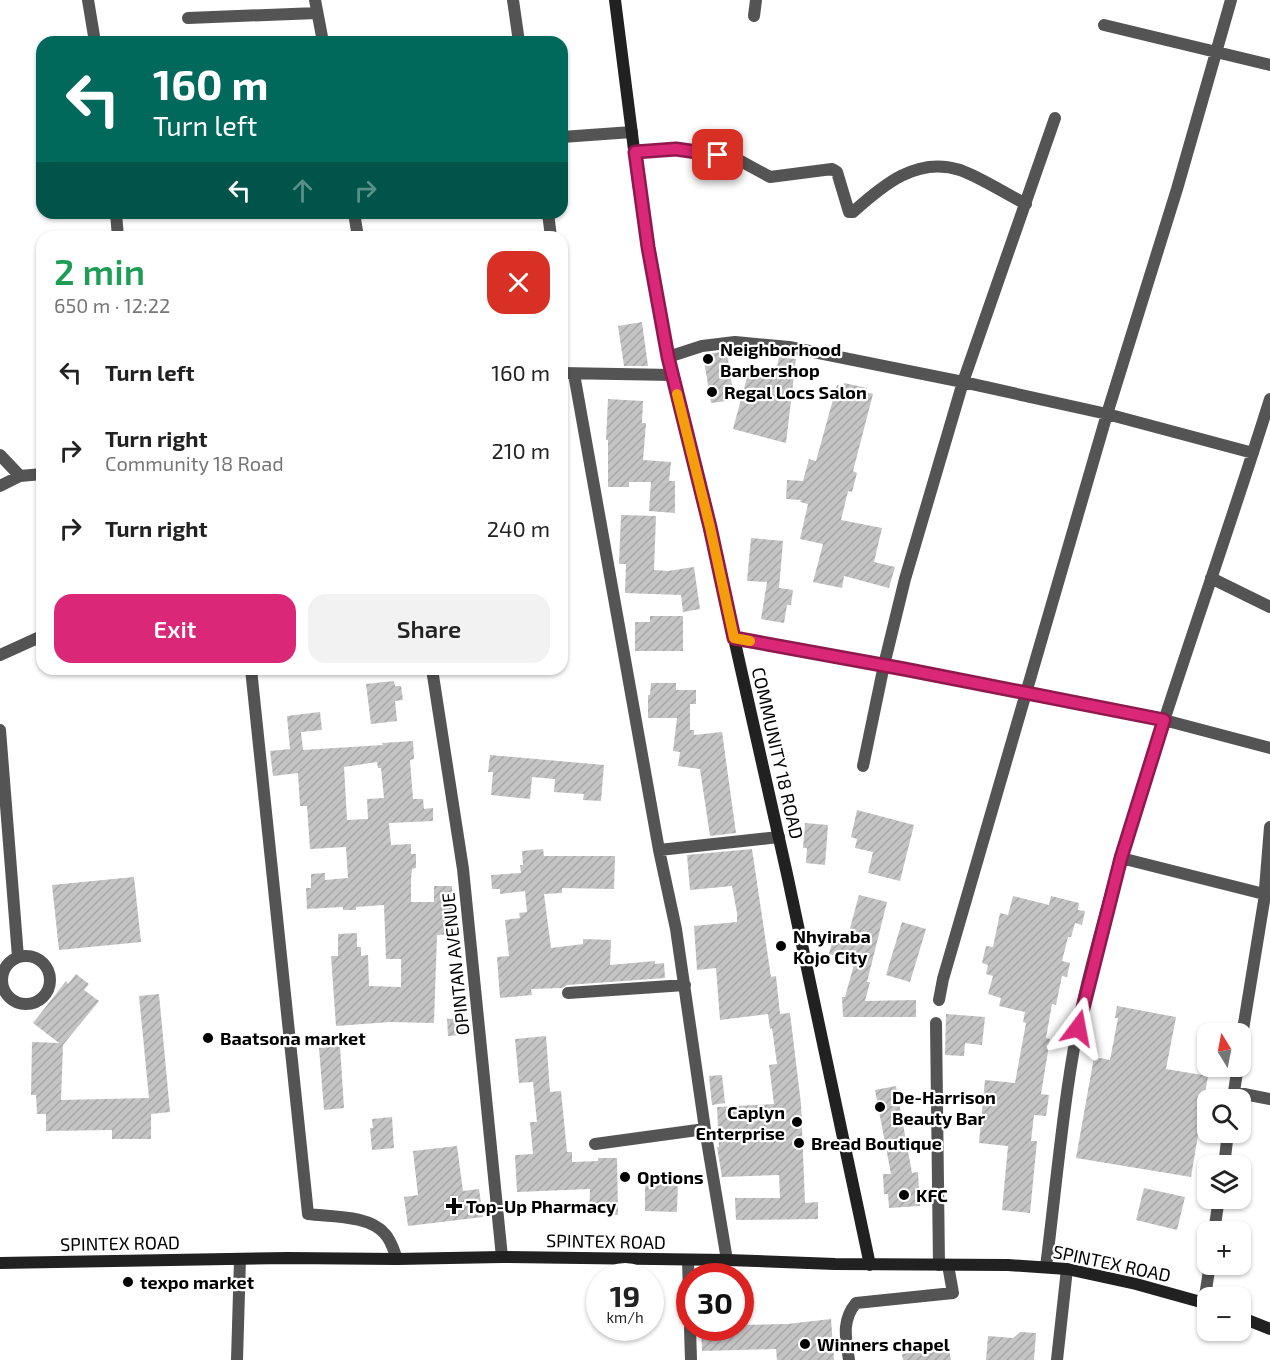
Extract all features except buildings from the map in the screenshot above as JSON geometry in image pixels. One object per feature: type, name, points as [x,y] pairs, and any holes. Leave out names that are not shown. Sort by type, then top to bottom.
[{"type":"main road","name":"COMMUNITY 18 ROAD","points":[[615,0],[648,247],[668,357],[710,527],[870,1264]]},
{"type":"main road","name":"SPINTEX ROAD","points":[[0,1263],[502,1257],[1046,1267],[1067,1269],[1136,1284],[1197,1301]]},
{"type":"main road","points":[[1251,1321],[1270,1329]]},
{"type":"street","points":[[88,0],[94,36]]},
{"type":"street","points":[[315,0],[322,36]]},
{"type":"street","points":[[513,0],[518,36]]},
{"type":"street","points":[[754,16],[756,0]]},
{"type":"street","points":[[939,1000],[943,979],[1107,414],[1178,189],[1231,0]]},
{"type":"street","points":[[188,18],[318,14]]},
{"type":"street","points":[[1104,25],[1270,65]]},
{"type":"street","points":[[863,766],[905,579],[963,382],[1055,118]]},
{"type":"street","points":[[568,137],[632,132]]},
{"type":"street","points":[[635,152],[676,149],[698,151],[737,159],[770,177],[832,169],[837,172],[849,212],[853,212],[904,173],[943,166],[962,171],[1026,204]]},
{"type":"street","points":[[668,357],[702,346],[735,342],[789,347],[1107,414],[1253,453]]},
{"type":"street","points":[[672,375],[568,373],[676,929],[727,1260]]},
{"type":"street","points":[[1046,1267],[1078,1028],[1121,858],[1270,399]]},
{"type":"street","points":[[0,455],[20,476]]},
{"type":"street","points":[[0,486],[20,476],[36,475]]},
{"type":"street","points":[[1211,578],[1270,607]]},
{"type":"street","points":[[734,638],[1164,720],[1270,748]]},
{"type":"street","points":[[0,655],[36,639]]},
{"type":"street","points":[[252,675],[308,1214],[354,1219],[377,1226],[387,1235],[397,1259]]},
{"type":"street","name":"OPINTAN AVENUE","points":[[433,675],[463,869],[502,1257]]},
{"type":"street","points":[[0,730],[18,957]]},
{"type":"street","points":[[1244,1023],[1266,900],[1270,827]]},
{"type":"street","points":[[659,850],[779,837]]},
{"type":"street","points":[[1121,858],[1266,900]]},
{"type":"street","points":[[30,956],[42,962],[49,972],[48,991],[34,1003],[21,1004],[9,998],[0,982],[3,969],[18,957],[30,956]]},
{"type":"street","points":[[568,993],[685,985]]},
{"type":"street","points":[[849,1360],[845,1329],[848,1313],[856,1304],[954,1293],[944,1264],[936,1023]]},
{"type":"street","points":[[1251,1097],[1270,1099]]},
{"type":"street","points":[[595,1144],[705,1129]]},
{"type":"street","points":[[237,1360],[240,1259]]},
{"type":"street","points":[[1057,1360],[1067,1269]]},
{"type":"street","points":[[691,1341],[692,1360]]},
{"type":"slow traffic","points":[[677,394],[710,527],[734,638],[750,641]]},
{"type":"place","name":"Neighborhood Barbershop","points":[[708,359]]},
{"type":"place","name":"Regal Locs Salon","points":[[712,392]]},
{"type":"place","name":"Nhyiraba Kojo City","points":[[781,946]]},
{"type":"place","name":"Baatsona market","points":[[208,1038]]},
{"type":"place","name":"De-Harrison Beauty Bar","points":[[880,1107]]},
{"type":"place","name":"Caplyn Enterprise","points":[[797,1122]]},
{"type":"place","name":"Bread Boutique","points":[[799,1143]]},
{"type":"place","name":"Options","points":[[625,1177]]},
{"type":"place","name":"KFC","points":[[904,1195]]},
{"type":"place","name":"Top-Up Pharmacy","points":[[454,1206]]},
{"type":"place","name":"texpo market","points":[[128,1282]]},
{"type":"place","name":"Winners chapel","points":[[805,1344]]},
{"type":"route","points":[[718,155],[676,149],[635,152],[648,247],[668,357],[710,527],[734,638],[1164,720],[1121,858],[1078,1028]]}]
